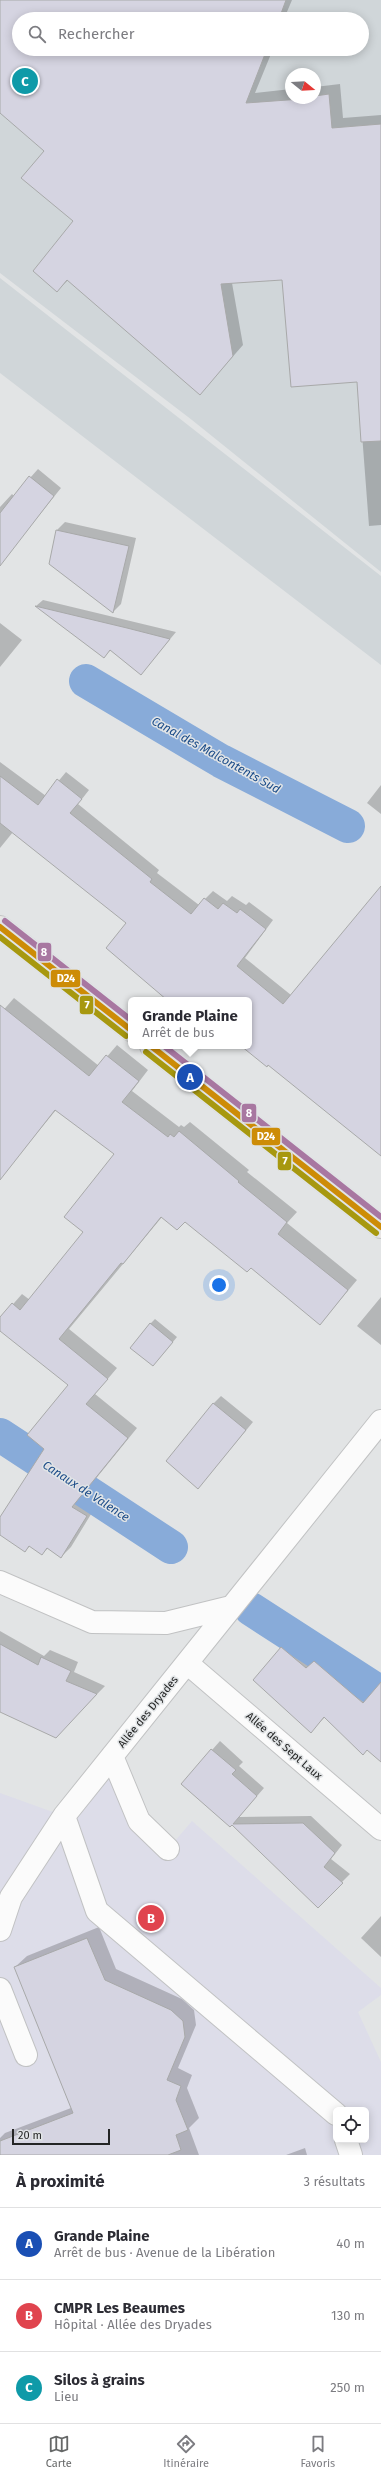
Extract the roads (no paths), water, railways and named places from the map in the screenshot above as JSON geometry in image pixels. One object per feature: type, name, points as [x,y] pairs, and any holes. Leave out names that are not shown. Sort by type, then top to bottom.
[{"type":"main road","points":[[0,927],[128,1028]]},
{"type":"main road","points":[[155,1049],[381,1227]]},
{"type":"street","name":"Allée des Dryades","points":[[0,1930],[11,1897],[64,1816],[381,1421]]},
{"type":"street","points":[[0,1582],[92,1622],[166,1623],[231,1607]]},
{"type":"street","name":"Allée des Sept Laux","points":[[187,1662],[381,1830]]},
{"type":"street","points":[[112,1756],[139,1821],[168,1849]]},
{"type":"street","points":[[64,1816],[97,1911],[333,2111]]},
{"type":"street","points":[[0,1989],[26,2055]]},
{"type":"street","points":[[347,2143],[351,2155]]},
{"type":"waterway","name":"Canal des Malcontents Sud","points":[[86,681],[221,761],[348,826]]},
{"type":"waterway","name":"Canaux de Valence","points":[[0,1435],[171,1547]]},
{"type":"waterway","name":"Canaux de Valence","points":[[251,1609],[381,1693]]},
{"type":"place","name":"Silos à grains","points":[[25,81]]},
{"type":"place","name":"Grande Plaine","points":[[190,1077]]},
{"type":"place","name":"CMPR Les Beaumes","points":[[151,1918]]}]
